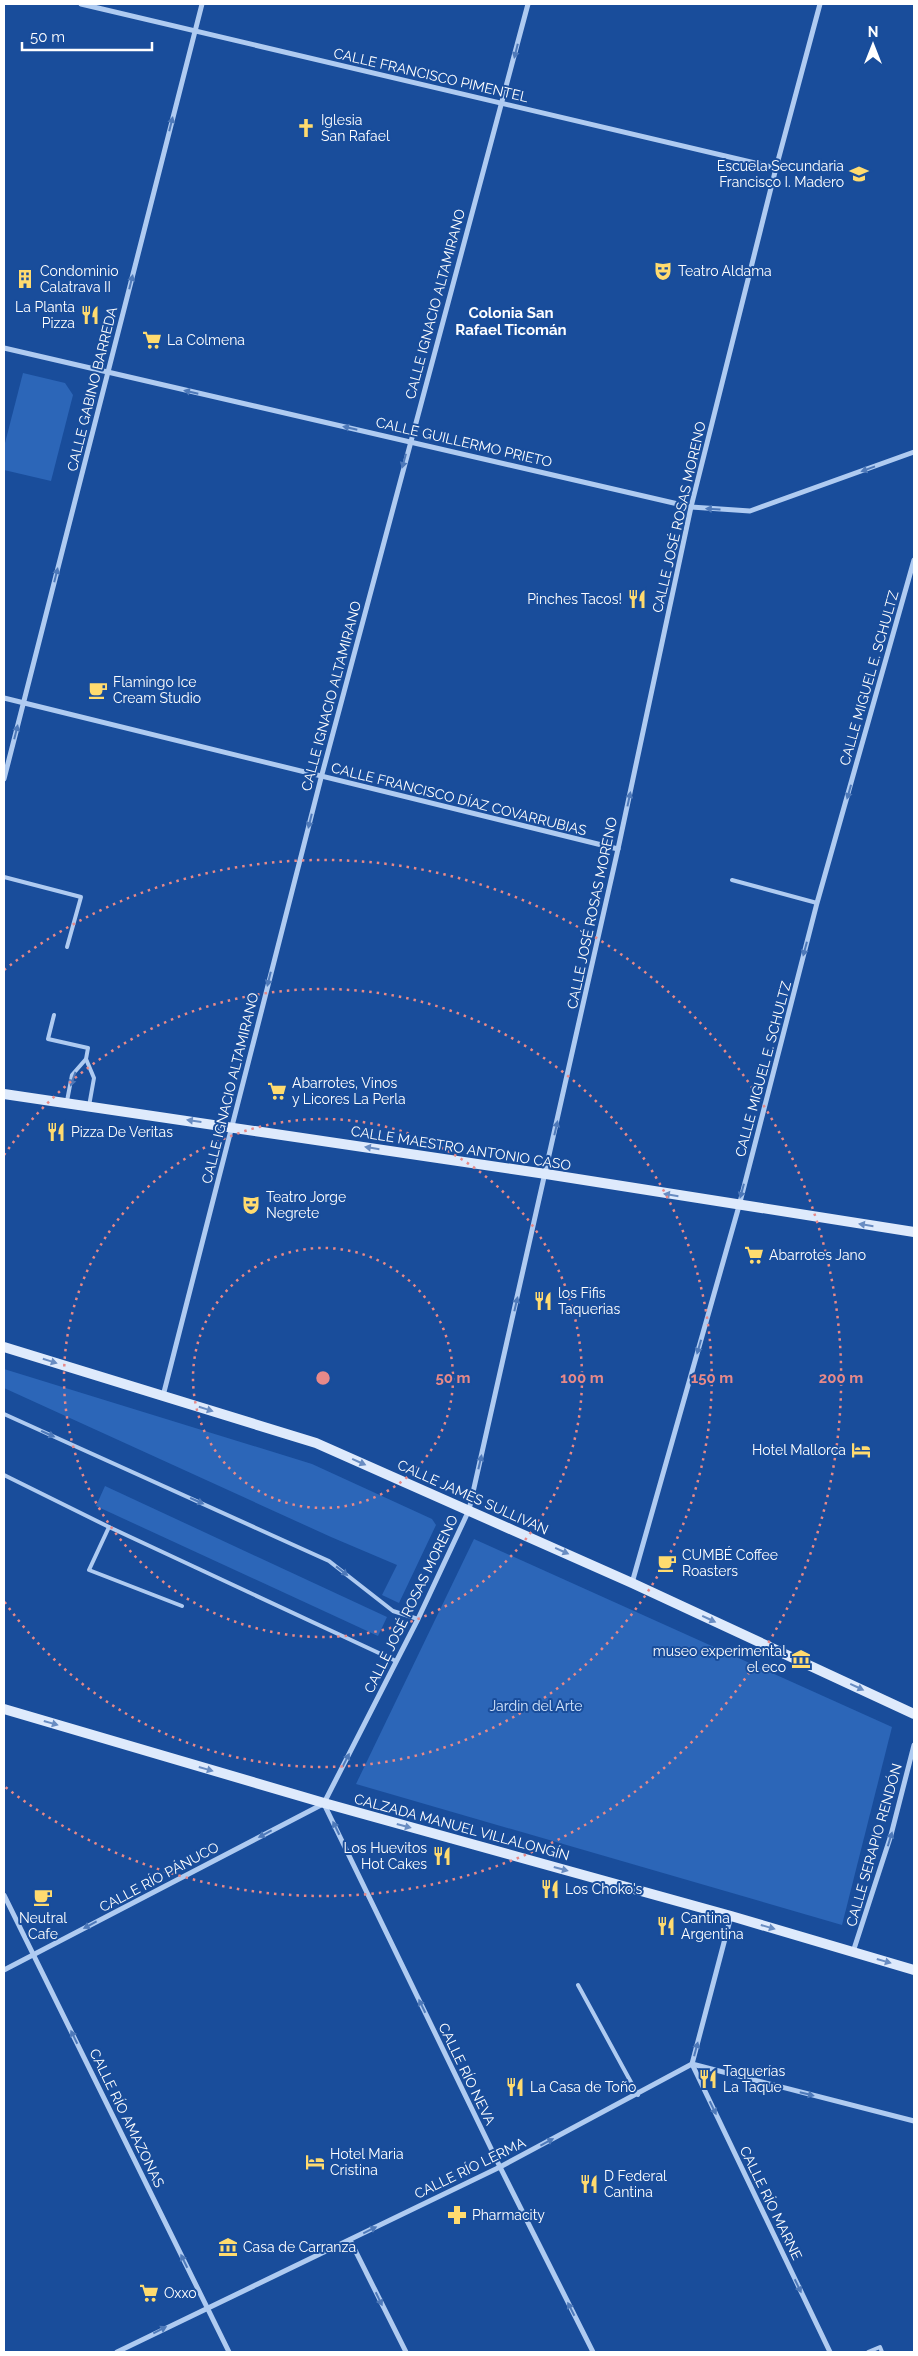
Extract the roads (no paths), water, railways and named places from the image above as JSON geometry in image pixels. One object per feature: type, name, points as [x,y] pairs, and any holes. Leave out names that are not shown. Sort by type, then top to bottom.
[{"type":"main road","name":"CALLE MAESTRO ANTONIO CASO","points":[[4,1094],[546,1174],[738,1206],[914,1232]]},
{"type":"main road","name":"CALLE JAMES SULLIVAN","points":[[4,1347],[316,1443],[632,1583],[914,1714]]},
{"type":"main road","name":"CALZADA MANUEL VILLALONGÍN","points":[[4,1709],[324,1803],[732,1916],[914,1970]]},
{"type":"street","name":"CALLE FRANCISCO PIMENTEL","points":[[81,4],[776,168]]},
{"type":"street","name":"CALLE GABINO BARREDA","points":[[4,780],[202,4]]},
{"type":"street","name":"CALLE IGNACIO ALTAMIRANO","points":[[163,1396],[321,778],[528,4]]},
{"type":"street","name":"CALLE JOSÉ ROSAS MORENO","points":[[324,1803],[418,1620],[469,1510],[546,1174],[692,507],[776,168],[820,4]]},
{"type":"street","name":"CALLE GUILLERMO PRIETO","points":[[4,348],[692,507],[750,511],[914,452]]},
{"type":"street","name":"CALLE MIGUEL E. SCHULTZ","points":[[632,1583],[738,1206],[817,903],[914,560]]},
{"type":"street","name":"CALLE FRANCISCO DÍAZ COVARRUBIAS","points":[[4,698],[321,778],[618,849]]},
{"type":"street","name":"CALLE SERAPIO RENDÓN","points":[[853,1952],[891,1835],[914,1744]]},
{"type":"street","name":"CALLE RÍO PÁNUCO","points":[[4,1970],[324,1803]]},
{"type":"street","name":"CALLE RÍO NEVA","points":[[324,1803],[500,2167],[593,2352]]},
{"type":"street","name":"CALLE RÍO AMAZONAS","points":[[4,1895],[229,2352]]},
{"type":"street","points":[[732,1916],[692,2064],[914,2121]]},
{"type":"street","name":"CALLE RÍO LERMA","points":[[116,2352],[500,2167],[638,2095],[692,2064]]},
{"type":"street","name":"CALLE RÍO MARNE","points":[[692,2064],[830,2352]]},
{"type":"street","points":[[350,2240],[406,2352]]},
{"type":"lane","points":[[4,877],[81,897],[67,947]]},
{"type":"lane","points":[[732,880],[817,903]]},
{"type":"lane","points":[[54,1015],[48,1039],[88,1048],[86,1059],[72,1075],[66,1102]]},
{"type":"lane","points":[[86,1059],[94,1078],[89,1106]]},
{"type":"lane","points":[[4,1414],[329,1561],[393,1611],[418,1620]]},
{"type":"lane","points":[[4,1475],[109,1527],[396,1661]]},
{"type":"lane","points":[[109,1527],[89,1570],[182,1606]]},
{"type":"lane","points":[[578,1985],[638,2095]]},
{"type":"lane","points":[[868,2352],[880,2347],[882,2352]]},
{"type":"place","name":"Iglesia San Rafael","points":[[306,128]]},
{"type":"place","name":"Escuela Secundaria Francisco I. Madero","points":[[859,174]]},
{"type":"place","name":"Teatro Aldama","points":[[663,271]]},
{"type":"place","name":"Condominio Calatrava II","points":[[25,279]]},
{"type":"place","name":"La Planta Pizza","points":[[90,315]]},
{"type":"place","name":"La Colmena","points":[[152,340]]},
{"type":"place","name":"Pinches Tacos!","points":[[637,599]]},
{"type":"place","name":"Flamingo Ice Cream Studio","points":[[98,690]]},
{"type":"place","name":"Abarrotes, Vinos y Licores La Perla","points":[[277,1091]]},
{"type":"place","name":"Pizza De Veritas","points":[[56,1132]]},
{"type":"place","name":"Teatro Jorge Negrete","points":[[251,1205]]},
{"type":"place","name":"Abarrotes Jano","points":[[754,1255]]},
{"type":"place","name":"los Fifis Taquerias","points":[[543,1301]]},
{"type":"place","name":"Hotel Mallorca","points":[[861,1450]]},
{"type":"place","name":"CUMBÉ Coffee Roasters","points":[[667,1563]]},
{"type":"place","name":"museo experimental el eco","points":[[801,1659]]},
{"type":"place","name":"Los Huevitos Hot Cakes","points":[[442,1856]]},
{"type":"place","name":"Los Choko's","points":[[550,1889]]},
{"type":"place","name":"Neutral Cafe","points":[[43,1897]]},
{"type":"place","name":"Cantina Argentina","points":[[666,1926]]},
{"type":"place","name":"Taquerías La Taque","points":[[708,2079]]},
{"type":"place","name":"La Casa de Toño","points":[[515,2087]]},
{"type":"place","name":"Hotel Maria Cristina","points":[[315,2162]]},
{"type":"place","name":"D Federal Cantina","points":[[589,2184]]},
{"type":"place","name":"Pharmacity","points":[[457,2215]]},
{"type":"place","name":"Casa de Carranza","points":[[228,2247]]},
{"type":"place","name":"Oxxo","points":[[149,2293]]},
{"type":"district","name":"Colonia San Rafael Ticomán","points":[[511,322]]},
{"type":"park label","name":"Jardin del Arte","points":[[536,1706]]}]
